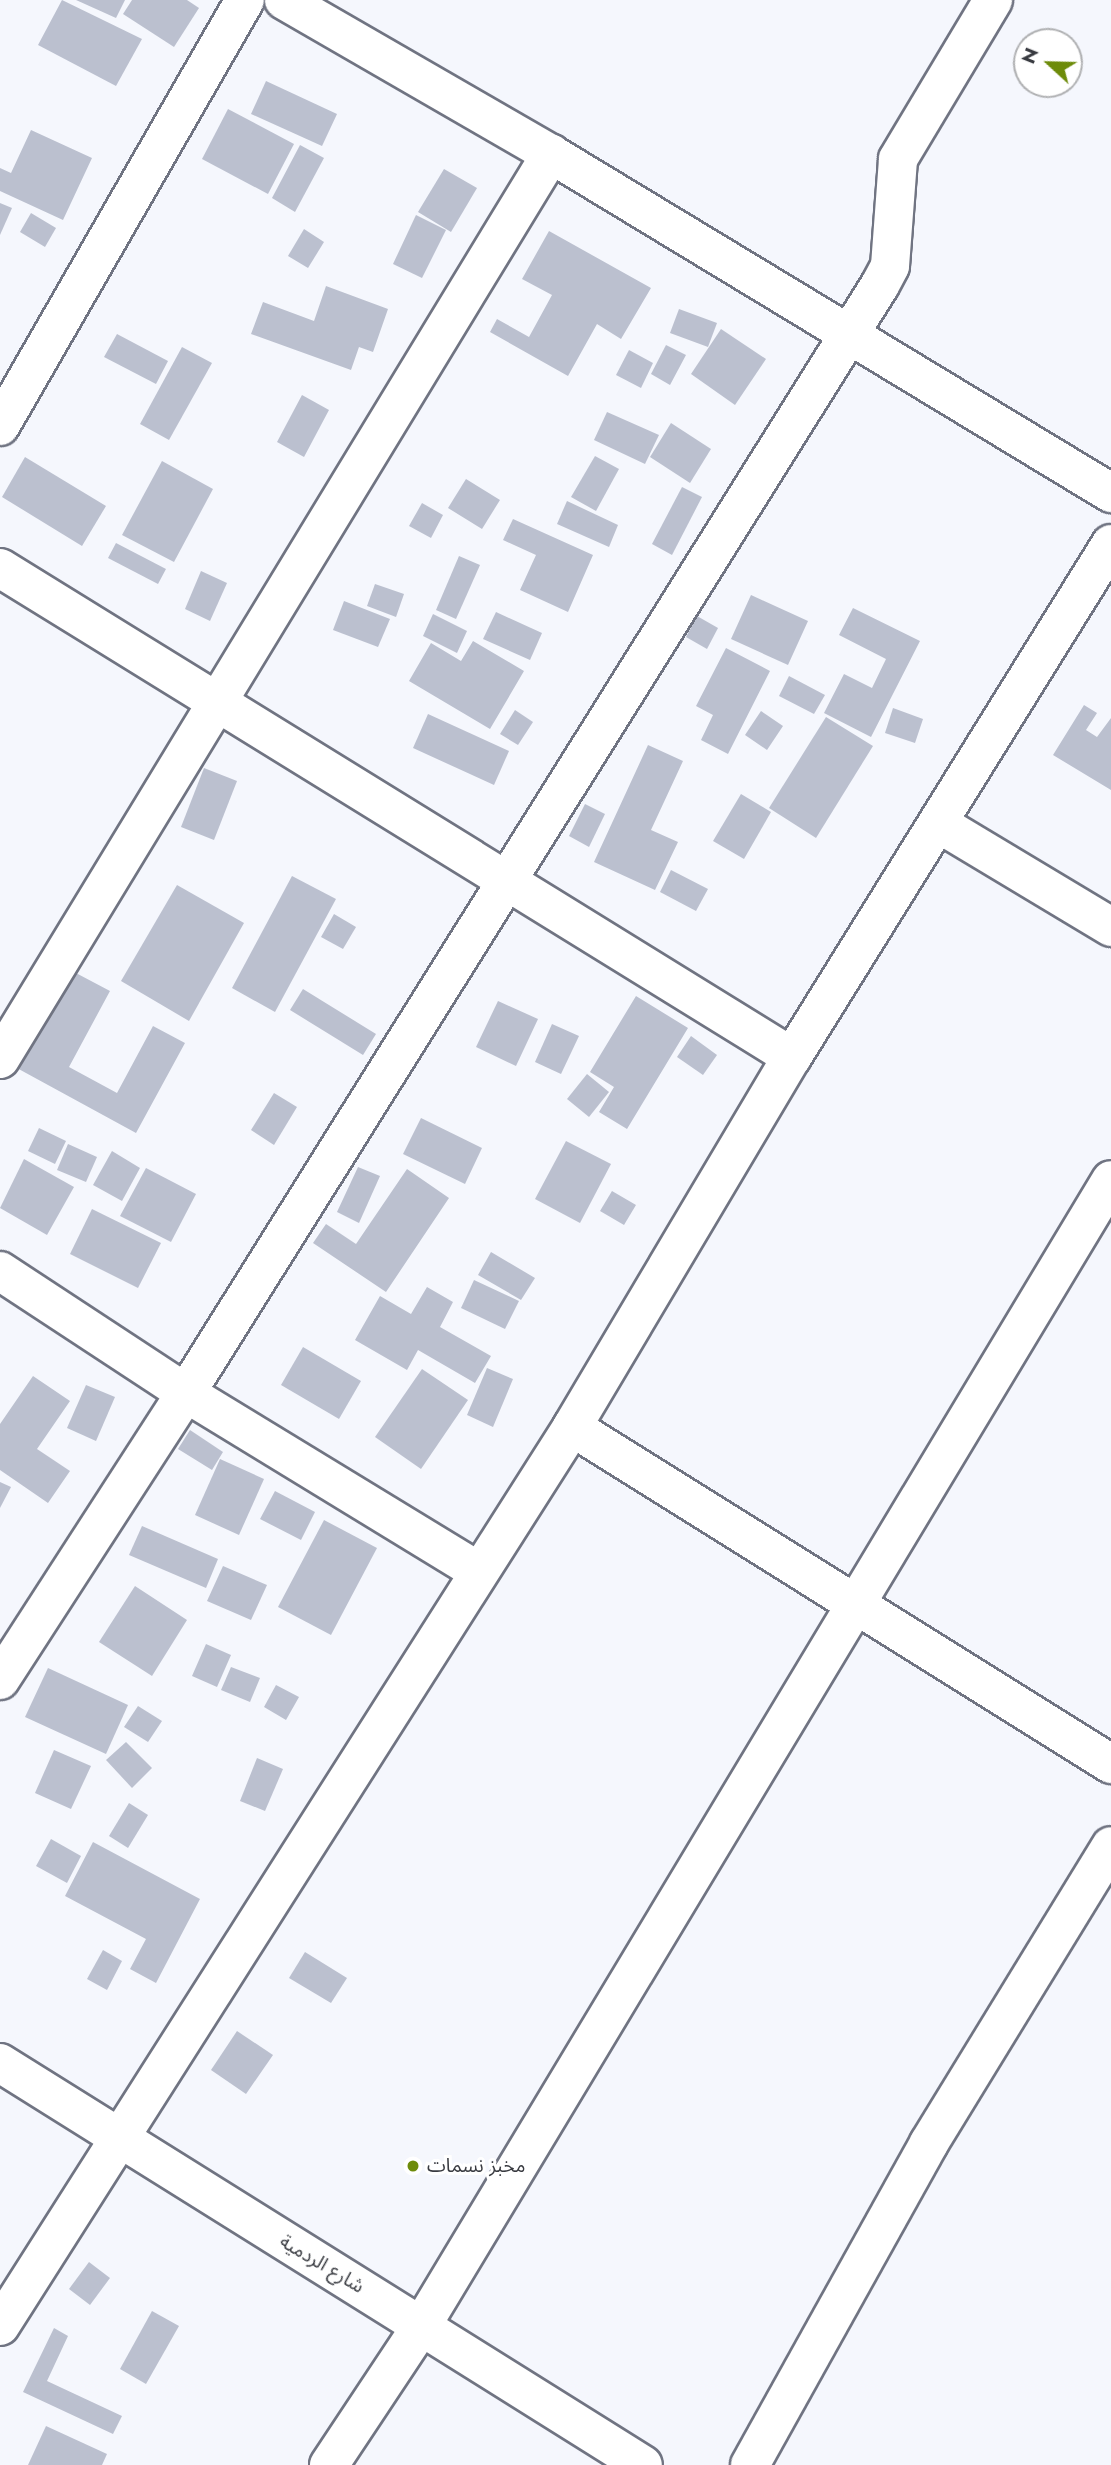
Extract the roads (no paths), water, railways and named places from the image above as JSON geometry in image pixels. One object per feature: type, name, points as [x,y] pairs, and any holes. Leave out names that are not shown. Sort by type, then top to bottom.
[{"type":"street","points":[[0,426],[245,0]]},
{"type":"street","points":[[284,0],[551,154],[1111,494]]},
{"type":"street","points":[[0,1680],[186,1393],[850,335],[890,266],[898,159],[993,0]]},
{"type":"street","points":[[0,1059],[551,154]]},
{"type":"street","points":[[0,2326],[572,1427],[792,1057],[1111,544]]},
{"type":"street","points":[[0,568],[792,1057]]},
{"type":"street","points":[[937,823],[1111,927]]},
{"type":"street","points":[[329,2465],[422,2325],[1111,1180]]},
{"type":"street","points":[[0,1271],[186,1393],[478,1571]]},
{"type":"street","points":[[572,1427],[856,1600],[1111,1764]]},
{"type":"street","points":[[750,2465],[929,2143],[1111,1846]]},
{"type":"street","name":"شارع الردمية","points":[[0,2063],[118,2140],[422,2325],[643,2465]]},
{"type":"place","name":"مخبز نسمات","points":[[413,2166]]}]
